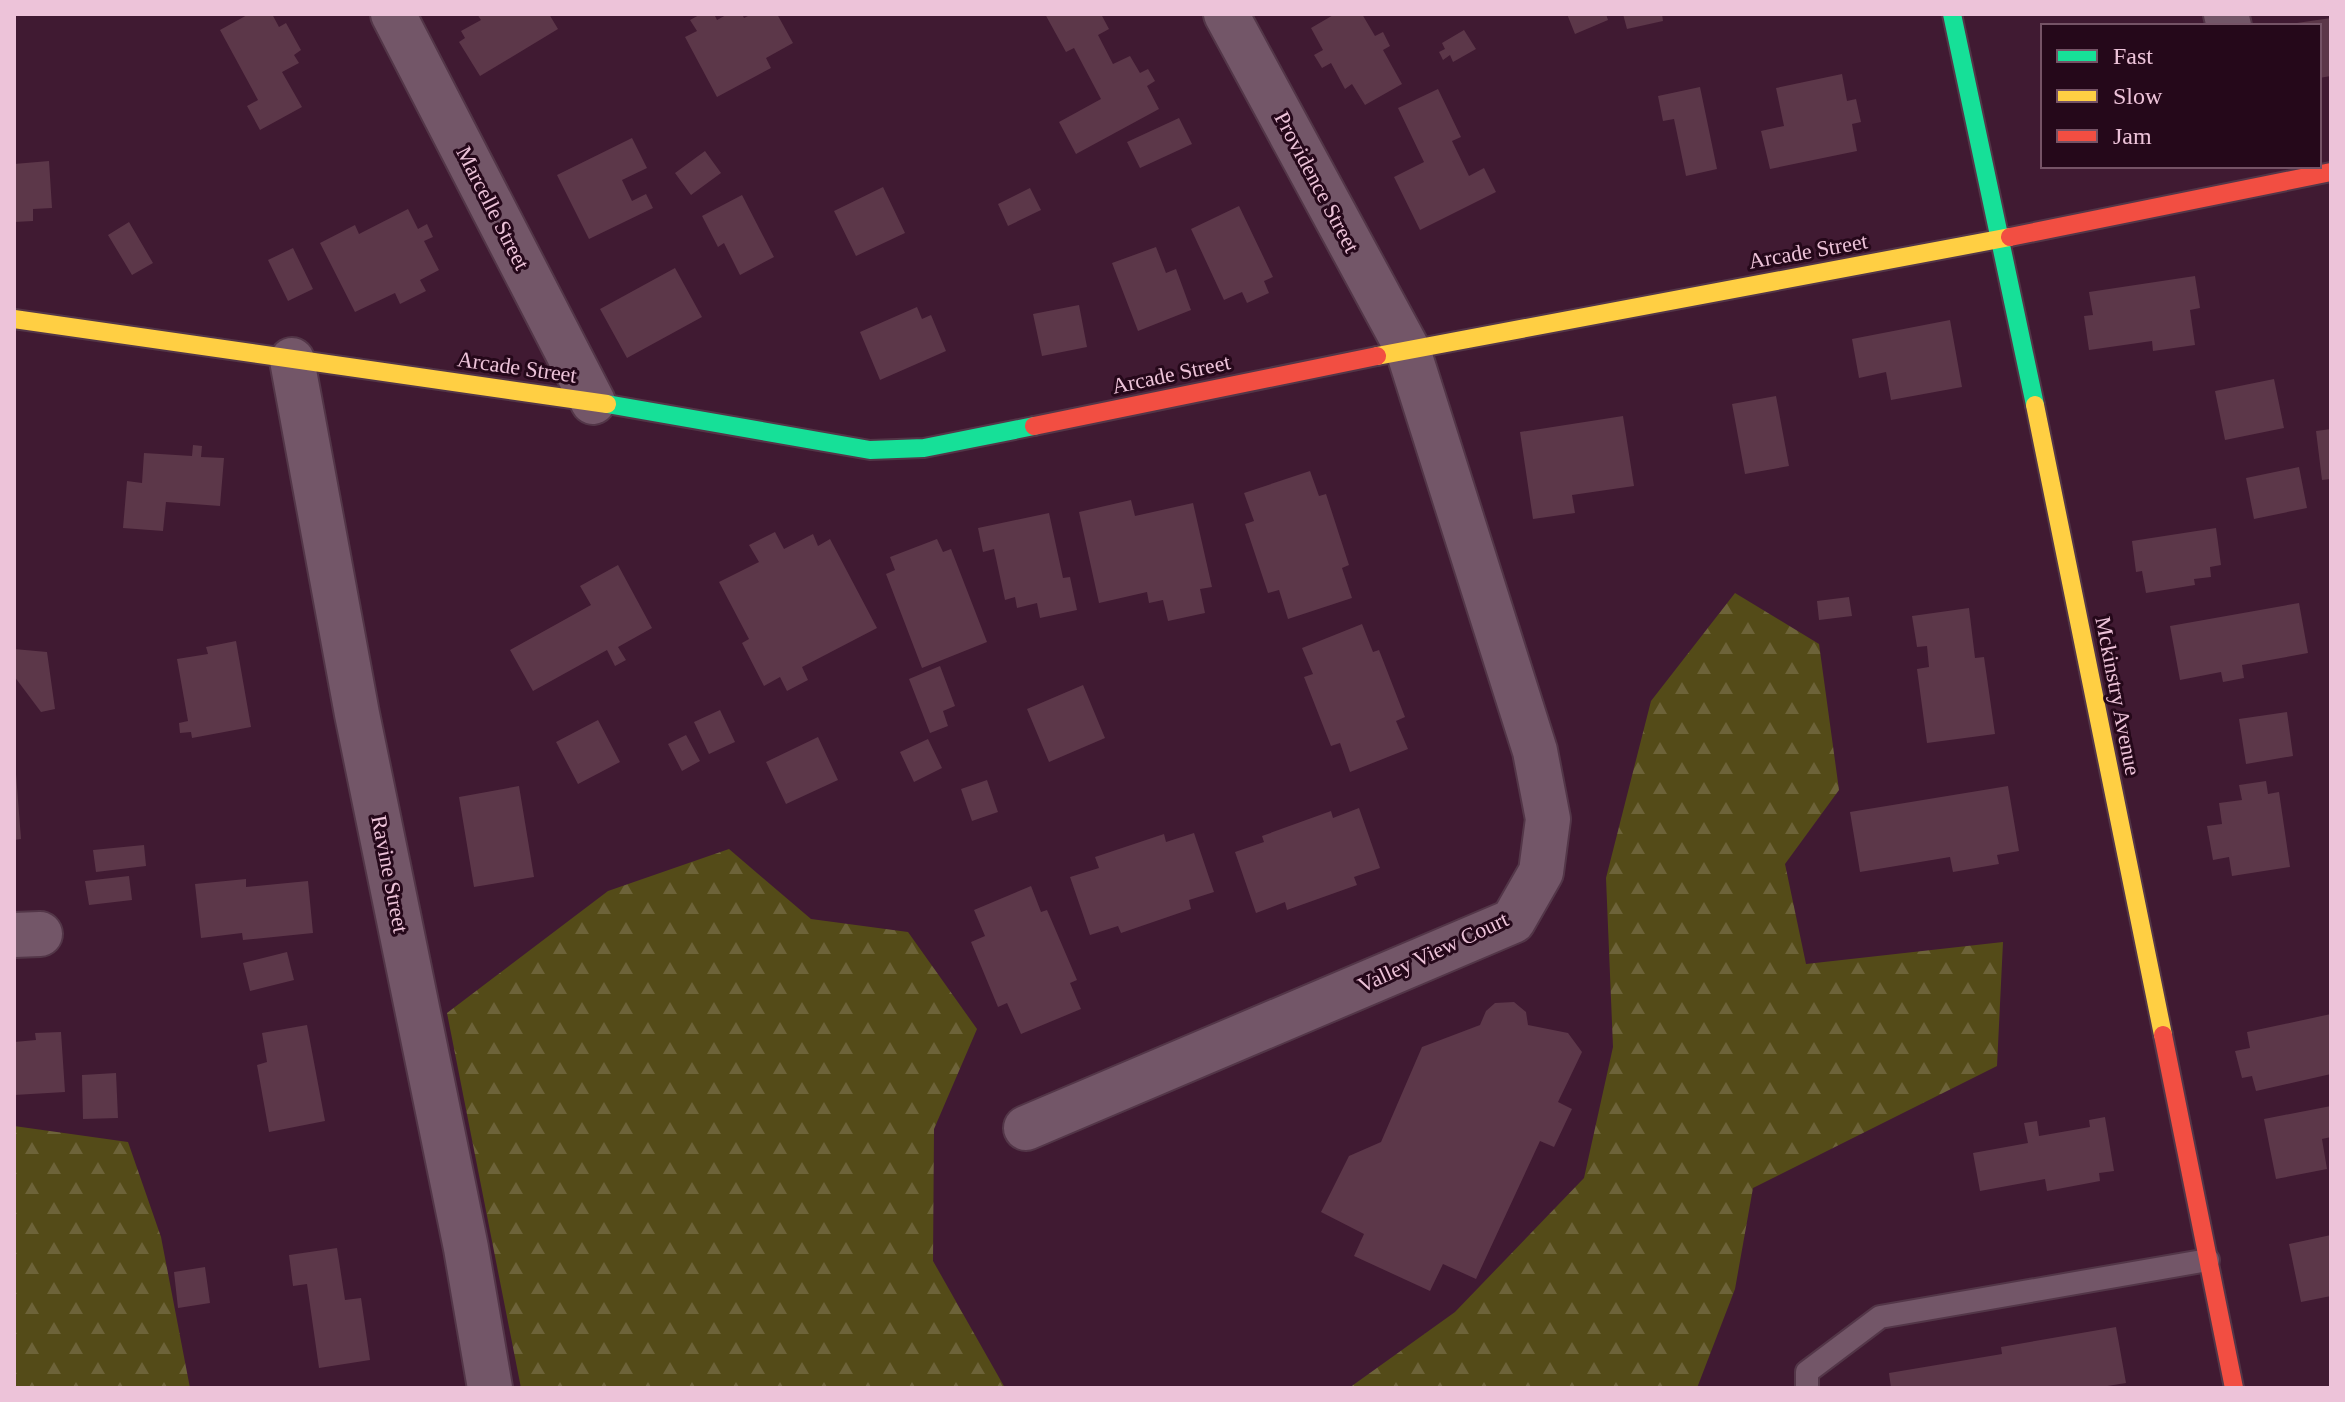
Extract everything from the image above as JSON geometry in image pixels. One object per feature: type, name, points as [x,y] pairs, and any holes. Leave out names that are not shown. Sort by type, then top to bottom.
[{"type":"street","name":"Marcelle Street","points":[[393,14],[593,402]]},
{"type":"street","name":"Providence Street","points":[[1226,14],[1408,350]]},
{"type":"street","name":"Mckinstry Avenue","points":[[1952,14],[2002,239],[2234,1388]]},
{"type":"street","name":"Arcade Street","points":[[14,319],[593,402],[870,450],[924,448],[1408,350],[2002,239],[2262,176],[2331,172]]},
{"type":"street","name":"Valley View Court","points":[[1026,1128],[1513,921],[1541,872],[1548,819],[1535,751],[1408,350]]},
{"type":"street","name":"Ravine Street","points":[[292,360],[357,714],[466,1248],[490,1388]]},
{"type":"lane","points":[[1807,1388],[1807,1372],[1880,1317],[2208,1260]]},
{"type":"green space","points":[[1735,593],[1819,644],[1839,790],[1785,864],[1806,964],[2003,942],[1997,1066],[1753,1188],[1735,1289],[1697,1388],[1349,1388],[1455,1312],[1584,1178],[1613,1047],[1606,878],[1651,701]]},
{"type":"green space","points":[[729,849],[811,919],[908,932],[977,1029],[934,1129],[933,1261],[1005,1388],[521,1388],[447,1013],[608,891]]},
{"type":"green space","points":[[14,1126],[128,1142],[161,1237],[190,1388],[14,1388]]},
{"type":"building","points":[[249,14],[272,14],[279,27],[286,23],[301,50],[294,55],[299,63],[282,72],[302,107],[260,130],[247,106],[258,100],[220,30]]},
{"type":"building","points":[[477,14],[549,14],[558,29],[480,76],[459,42],[465,38],[461,31],[481,20]]},
{"type":"building","points":[[701,14],[714,14],[717,20],[728,14],[742,14],[744,18],[752,14],[777,14],[793,43],[766,58],[771,68],[717,97],[685,37],[697,31],[690,20]]},
{"type":"building","points":[[1045,14],[1101,14],[1109,29],[1098,35],[1113,64],[1130,56],[1140,73],[1148,69],[1155,81],[1147,86],[1159,109],[1076,154],[1059,122],[1101,99],[1074,48],[1066,52]]},
{"type":"building","points":[[1335,14],[1362,14],[1375,36],[1383,32],[1390,46],[1383,50],[1402,84],[1365,105],[1352,84],[1345,89],[1331,63],[1322,68],[1314,55],[1323,50],[1311,28]]},
{"type":"building","points":[[1567,14],[1606,14],[1608,20],[1575,34]]},
{"type":"building","points":[[1623,14],[1662,14],[1663,21],[1627,29]]},
{"type":"building","points":[[2331,18],[2331,76],[2321,78],[2321,24],[2290,24]]},
{"type":"building","points":[[1464,30],[1476,49],[1453,62],[1450,55],[1443,60],[1439,52],[1445,49],[1442,43]]},
{"type":"building","points":[[1842,74],[1847,101],[1856,99],[1861,122],[1852,124],[1857,151],[1770,169],[1761,131],[1784,126],[1776,88]]},
{"type":"building","points":[[1700,87],[1717,169],[1686,176],[1674,119],[1663,121],[1658,96]]},
{"type":"building","points":[[1438,89],[1461,137],[1452,141],[1469,176],[1484,168],[1496,192],[1420,230],[1394,177],[1424,162],[1398,108]]},
{"type":"building","points":[[1179,118],[1192,144],[1140,168],[1127,142]]},
{"type":"building","points":[[632,138],[647,168],[622,180],[632,201],[646,194],[653,208],[589,239],[557,175]]},
{"type":"building","points":[[705,151],[721,173],[691,195],[675,173]]},
{"type":"building","points":[[49,161],[52,208],[33,209],[33,221],[14,222],[14,164]]},
{"type":"building","points":[[883,187],[905,233],[856,256],[834,211]]},
{"type":"building","points":[[1030,188],[1041,210],[1008,226],[998,204]]},
{"type":"building","points":[[742,195],[774,257],[740,275],[724,243],[718,247],[702,216]]},
{"type":"building","points":[[1239,206],[1273,277],[1264,281],[1269,293],[1247,303],[1242,292],[1224,300],[1191,229]]},
{"type":"building","points":[[408,209],[418,229],[427,224],[433,237],[424,241],[439,270],[420,280],[426,291],[400,304],[395,293],[355,312],[320,243],[355,225],[359,234]]},
{"type":"building","points":[[129,222],[153,263],[132,275],[108,235]]},
{"type":"building","points":[[1156,247],[1166,273],[1176,269],[1191,310],[1138,331],[1112,263]]},
{"type":"building","points":[[293,248],[313,289],[288,301],[268,260]]},
{"type":"building","points":[[675,268],[702,317],[627,358],[600,309]]},
{"type":"building","points":[[2195,276],[2200,308],[2190,310],[2195,345],[2153,351],[2152,341],[2089,350],[2084,316],[2093,315],[2089,292]]},
{"type":"building","points":[[1079,305],[1087,347],[1042,356],[1033,314]]},
{"type":"building","points":[[917,307],[922,319],[931,315],[946,351],[880,380],[860,332]]},
{"type":"building","points":[[1950,320],[1962,387],[1891,400],[1886,372],[1859,378],[1852,339]]},
{"type":"building","points":[[2274,379],[2284,428],[2225,440],[2215,391]]},
{"type":"building","points":[[1776,396],[1789,466],[1745,474],[1732,404]]},
{"type":"building","points":[[1623,416],[1634,486],[1572,495],[1575,513],[1533,519],[1520,432]]},
{"type":"building","points":[[2331,429],[2331,479],[2322,480],[2316,431]]},
{"type":"building","points":[[193,445],[202,446],[201,457],[224,458],[220,506],[166,502],[163,531],[123,528],[127,481],[142,483],[144,453],[192,456]]},
{"type":"building","points":[[2299,467],[2307,508],[2254,519],[2246,478]]},
{"type":"building","points":[[1310,471],[1319,496],[1326,494],[1349,565],[1342,568],[1352,598],[1288,619],[1279,590],[1268,593],[1245,524],[1254,521],[1244,493]]},
{"type":"building","points":[[1131,500],[1135,516],[1193,503],[1212,587],[1200,589],[1205,613],[1168,621],[1163,600],[1149,603],[1147,592],[1099,603],[1079,512]]},
{"type":"building","points":[[1049,513],[1063,578],[1070,577],[1077,610],[1040,618],[1037,603],[1017,608],[1015,597],[1005,600],[994,549],[983,552],[978,528]]},
{"type":"building","points":[[2216,528],[2221,565],[2210,567],[2211,577],[2194,579],[2195,585],[2146,593],[2142,571],[2136,572],[2132,541]]},
{"type":"building","points":[[775,532],[784,549],[813,534],[818,546],[830,539],[877,628],[802,667],[808,680],[787,691],[780,677],[764,686],[742,643],[749,639],[719,582],[759,562],[749,545]]},
{"type":"building","points":[[937,539],[943,552],[951,549],[987,642],[922,668],[886,574],[895,570],[890,557]]},
{"type":"building","points":[[618,565],[652,628],[618,647],[626,660],[615,666],[607,650],[533,691],[510,650],[591,605],[580,586]]},
{"type":"building","points":[[1849,597],[1852,616],[1819,620],[1817,601]]},
{"type":"building","points":[[2299,603],[2308,653],[2242,665],[2244,678],[2223,682],[2221,672],[2180,680],[2170,626]]},
{"type":"building","points":[[1969,608],[1975,658],[1984,657],[1995,734],[1927,743],[1917,669],[1929,667],[1927,646],[1917,647],[1912,616]]},
{"type":"building","points":[[1362,624],[1373,652],[1379,650],[1405,717],[1396,721],[1408,749],[1350,772],[1340,743],[1331,746],[1304,677],[1313,674],[1302,648]]},
{"type":"building","points":[[236,641],[251,727],[192,738],[191,732],[180,733],[179,723],[188,721],[177,659],[208,654],[206,647]]},
{"type":"building","points":[[14,649],[47,652],[55,709],[41,712],[14,676]]},
{"type":"building","points":[[940,666],[955,706],[943,711],[948,726],[930,733],[909,679]]},
{"type":"building","points":[[1083,685],[1105,738],[1049,762],[1027,709]]},
{"type":"building","points":[[720,710],[735,742],[709,754],[694,722]]},
{"type":"building","points":[[2287,712],[2293,756],[2246,764],[2239,719]]},
{"type":"building","points":[[598,720],[620,762],[578,784],[556,742]]},
{"type":"building","points":[[686,735],[700,761],[682,771],[668,744]]},
{"type":"building","points":[[818,737],[838,780],[786,804],[766,762]]},
{"type":"building","points":[[928,739],[942,768],[914,782],[900,752]]},
{"type":"building","points":[[14,774],[21,839],[14,840]]},
{"type":"building","points":[[987,780],[998,812],[972,821],[961,789]]},
{"type":"building","points":[[2266,781],[2268,794],[2279,792],[2290,867],[2232,876],[2229,857],[2213,860],[2207,826],[2222,824],[2219,803],[2242,800],[2239,785]]},
{"type":"building","points":[[519,786],[534,877],[474,887],[459,797]]},
{"type":"building","points":[[2008,786],[2019,851],[1997,855],[1999,864],[1953,872],[1950,857],[1860,872],[1850,812]]},
{"type":"building","points":[[1359,808],[1380,868],[1354,877],[1357,885],[1287,910],[1285,902],[1256,913],[1235,852],[1264,842],[1262,836],[1331,811],[1333,818]]},
{"type":"building","points":[[1194,833],[1214,892],[1189,900],[1191,909],[1121,933],[1118,926],[1090,935],[1070,877],[1099,868],[1095,857],[1164,834],[1166,842]]},
{"type":"building","points":[[144,845],[146,866],[96,872],[93,850]]},
{"type":"building","points":[[129,876],[132,900],[89,905],[85,881]]},
{"type":"building","points":[[246,879],[246,887],[308,881],[313,933],[243,940],[242,933],[201,938],[195,884]]},
{"type":"building","points":[[1031,886],[1041,912],[1047,910],[1077,980],[1070,983],[1081,1009],[1021,1034],[1007,1003],[998,1007],[971,942],[985,936],[974,910]]},
{"type":"building","points":[[287,952],[294,980],[250,991],[243,963]]},
{"type":"building","points":[[1514,1002],[1526,1012],[1528,1025],[1568,1033],[1582,1052],[1558,1102],[1572,1109],[1554,1147],[1540,1141],[1476,1279],[1443,1264],[1430,1291],[1354,1256],[1364,1234],[1321,1212],[1349,1156],[1381,1142],[1422,1047],[1480,1025],[1486,1011],[1495,1003]]},
{"type":"building","points":[[2331,1014],[2331,1074],[2256,1091],[2252,1076],[2242,1078],[2235,1051],[2250,1048],[2247,1032]]},
{"type":"building","points":[[307,1025],[325,1121],[269,1132],[257,1065],[267,1062],[262,1033]]},
{"type":"building","points":[[61,1032],[65,1092],[14,1095],[14,1042],[36,1040],[35,1033]]},
{"type":"building","points":[[116,1073],[118,1118],[83,1119],[82,1075]]},
{"type":"building","points":[[2331,1106],[2331,1137],[2322,1139],[2327,1169],[2276,1179],[2264,1119]]},
{"type":"building","points":[[2105,1117],[2114,1171],[2099,1173],[2100,1181],[2047,1191],[2045,1179],[1980,1191],[1973,1153],[2028,1143],[2024,1123],[2037,1121],[2039,1136],[2090,1127],[2089,1120]]},
{"type":"building","points":[[2331,1235],[2331,1296],[2301,1302],[2289,1244]]},
{"type":"building","points":[[337,1248],[345,1300],[361,1298],[370,1360],[319,1368],[307,1284],[293,1286],[289,1255]]},
{"type":"building","points":[[205,1267],[210,1303],[178,1308],[174,1272]]},
{"type":"building","points":[[2116,1327],[2126,1383],[2095,1388],[1891,1388],[1889,1373],[2002,1354],[2001,1347]]},
{"type":"traffic: fast","points":[[1952,14],[2035,405]]},
{"type":"traffic: fast","points":[[607,404],[870,450],[924,448],[1034,426]]},
{"type":"traffic: slow","points":[[1377,356],[2010,237]]},
{"type":"traffic: slow","points":[[14,319],[607,404]]},
{"type":"traffic: slow","points":[[2035,405],[2163,1035]]},
{"type":"traffic: jam","points":[[2010,237],[2331,172]]},
{"type":"traffic: jam","points":[[1034,426],[1377,356]]},
{"type":"traffic: jam","points":[[2163,1035],[2234,1388]]}]
